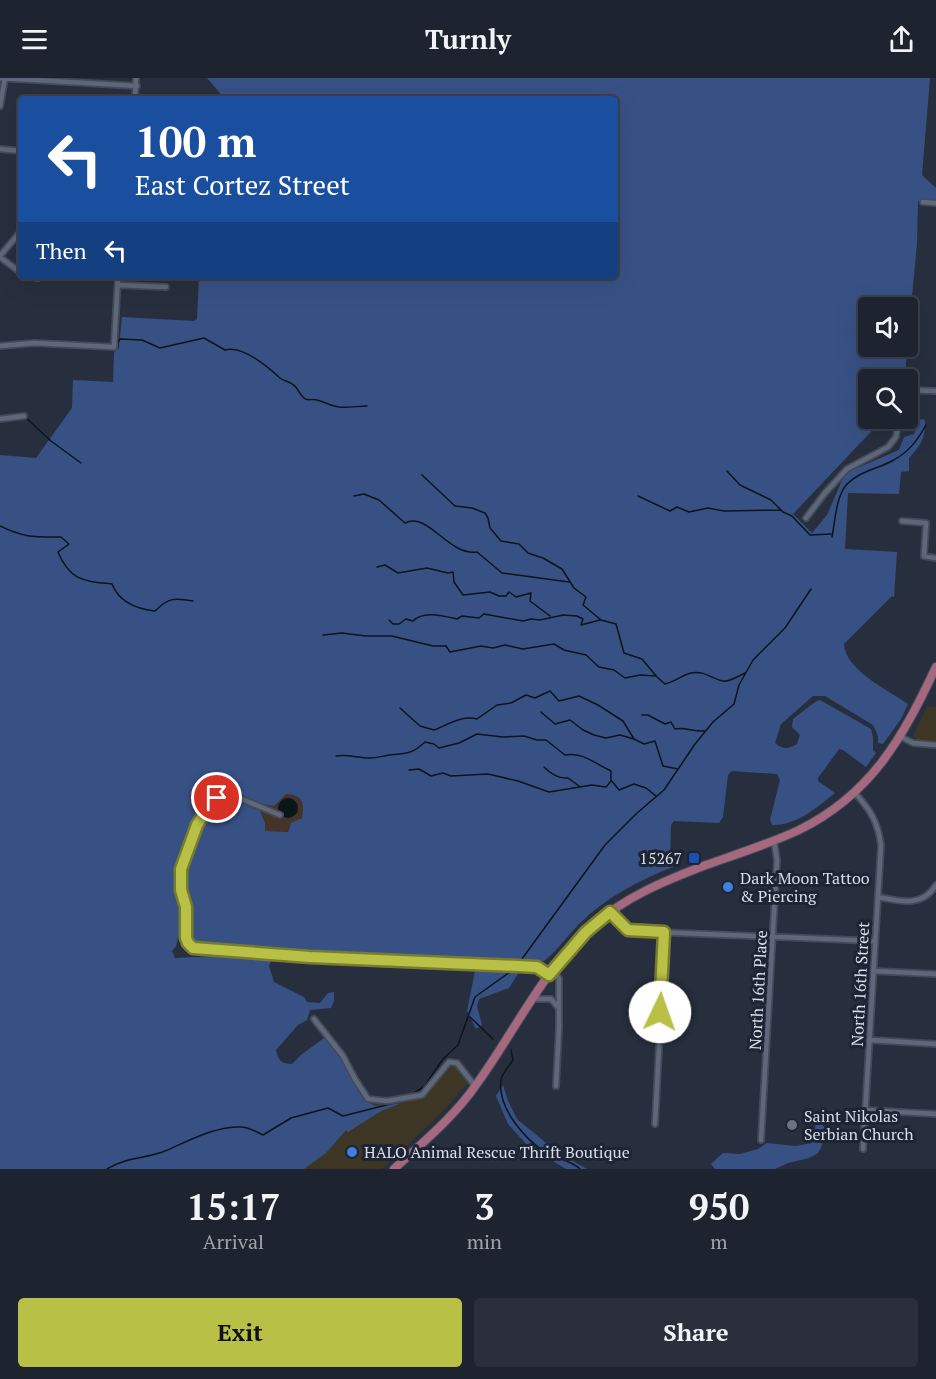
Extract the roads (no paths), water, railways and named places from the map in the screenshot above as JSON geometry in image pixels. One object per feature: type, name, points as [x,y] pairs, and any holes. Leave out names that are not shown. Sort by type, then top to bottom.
[{"type":"main road","points":[[394,1169],[444,1123],[475,1086],[550,973],[586,932],[610,912],[638,894],[663,881],[774,841],[814,821],[854,792],[874,772],[901,737],[936,667]]},
{"type":"street","points":[[0,78],[136,86]]},
{"type":"street","points":[[0,106],[5,78]]},
{"type":"street","points":[[135,96],[136,78]]},
{"type":"street","points":[[0,149],[18,151]]},
{"type":"street","points":[[923,202],[936,203]]},
{"type":"street","points":[[18,235],[0,256],[18,271]]},
{"type":"street","points":[[0,346],[34,343],[114,347],[118,279]]},
{"type":"street","points":[[118,285],[166,287]]},
{"type":"street","points":[[918,390],[936,391]]},
{"type":"street","points":[[0,419],[24,416]]},
{"type":"street","points":[[806,518],[847,469],[888,447],[896,437],[897,429]]},
{"type":"street","points":[[902,520],[926,523],[924,556],[936,558]]},
{"type":"street","points":[[901,737],[913,743],[936,745]]},
{"type":"street","name":"North 16th Street","points":[[854,792],[867,805],[879,829],[881,845],[863,1149]]},
{"type":"street","points":[[280,815],[232,795],[212,801],[204,812],[192,836],[181,869],[181,890],[186,907],[186,938],[193,948],[310,957],[537,967],[559,978],[556,1086]]},
{"type":"street","name":"North 16th Place","points":[[761,1140],[777,860],[774,841]]},
{"type":"street","points":[[878,897],[907,903],[915,902],[929,895],[936,885]]},
{"type":"street","points":[[610,912],[628,930],[875,941]]},
{"type":"street","points":[[655,1124],[664,932]]},
{"type":"street","points":[[873,971],[936,974]]},
{"type":"street","points":[[532,999],[550,999],[558,1009]]},
{"type":"street","points":[[314,1019],[343,1056],[368,1099],[387,1101],[422,1095],[449,1062],[457,1063],[475,1086]]},
{"type":"street","points":[[870,1040],[936,1044]]},
{"type":"street","points":[[865,1110],[936,1114]]},
{"type":"waterway","points":[[116,345],[120,339],[142,340],[160,348],[204,338],[225,350],[232,349],[254,358],[281,379],[294,385],[306,399],[339,407],[367,406]]},
{"type":"waterway","points":[[26,418],[51,441],[81,463]]},
{"type":"waterway","points":[[832,537],[838,502],[847,484],[857,476],[903,454],[916,441],[926,425]]},
{"type":"waterway","points":[[727,471],[740,485],[771,500],[783,512],[792,516],[810,535],[831,534]]},
{"type":"waterway","points":[[422,475],[455,506],[472,508],[485,513],[490,528],[501,541],[519,544],[528,553],[543,558],[562,569],[574,588],[586,597],[583,605],[601,620],[616,624],[624,653],[642,659],[665,684],[691,673],[700,673],[726,681],[745,673]]},
{"type":"waterway","points":[[354,496],[364,494],[379,500],[405,523],[414,521],[422,523],[457,547],[477,552],[502,573],[569,582]]},
{"type":"waterway","points":[[638,496],[670,511],[677,507],[689,512],[708,508],[724,511],[781,510]]},
{"type":"waterway","points":[[0,526],[30,536],[61,537],[69,544],[58,552],[73,574],[93,582],[112,584],[119,596],[129,604],[155,611],[164,603],[172,600],[193,601]]},
{"type":"waterway","points":[[377,567],[385,565],[398,573],[427,568],[453,572],[454,582],[463,595],[490,592],[506,596],[509,592],[516,597],[531,593],[530,601],[550,616]]},
{"type":"waterway","points":[[519,963],[605,845],[664,790],[695,744],[713,722],[734,704],[739,685],[753,660],[785,628],[811,589]]},
{"type":"waterway","points":[[389,620],[393,624],[399,624],[406,619],[413,621],[428,615],[457,619],[462,616],[479,618],[484,614],[523,621],[563,615],[577,616],[583,619],[581,625],[600,620]]},
{"type":"waterway","points":[[323,635],[342,633],[392,636],[433,646],[446,646],[450,652],[481,646],[493,648],[505,645],[523,649],[554,644],[564,650],[586,655],[599,667],[614,670],[625,678],[640,675],[656,676]]},
{"type":"waterway","points":[[400,708],[420,726],[434,730],[460,719],[477,719],[497,705],[511,703],[526,695],[535,698],[550,691],[559,701],[579,696],[623,721],[634,739],[644,744],[655,741],[663,766],[678,769]]},
{"type":"waterway","points":[[541,712],[555,724],[570,720],[594,735],[606,738],[620,735],[634,739]]},
{"type":"waterway","points":[[642,715],[648,715],[665,724],[671,722],[675,729],[705,731]]},
{"type":"waterway","points":[[336,756],[373,758],[412,751],[425,742],[439,748],[459,743],[477,734],[503,737],[524,736],[546,740],[565,755],[584,757],[611,771],[611,780],[619,790],[634,784],[646,788],[656,796]]},
{"type":"waterway","points":[[544,767],[549,772],[561,778],[568,778],[579,786]]},
{"type":"waterway","points":[[409,770],[419,769],[431,776],[443,773],[451,776],[488,774],[549,792],[592,785],[606,787],[611,781]]},
{"type":"waterway","points":[[414,1093],[424,1087],[443,1059],[458,1045],[475,997],[514,969]]},
{"type":"waterway","points":[[470,1017],[493,1039]]},
{"type":"waterway","points":[[511,1050],[513,1060],[501,1080],[503,1101],[508,1112],[521,1131],[538,1147],[580,1169]]},
{"type":"waterway","points":[[107,1169],[121,1162],[165,1151],[222,1129],[244,1127],[263,1135],[291,1118],[328,1108],[343,1116],[402,1101]]},
{"type":"place","name":"15267","points":[[694,858]]},
{"type":"place","name":"Dark Moon Tattoo & Piercing","points":[[728,887]]},
{"type":"place","name":"Saint Nikolas Serbian Church","points":[[792,1125]]},
{"type":"place","name":"HALO Animal Rescue Thrift Boutique","points":[[352,1152]]}]
